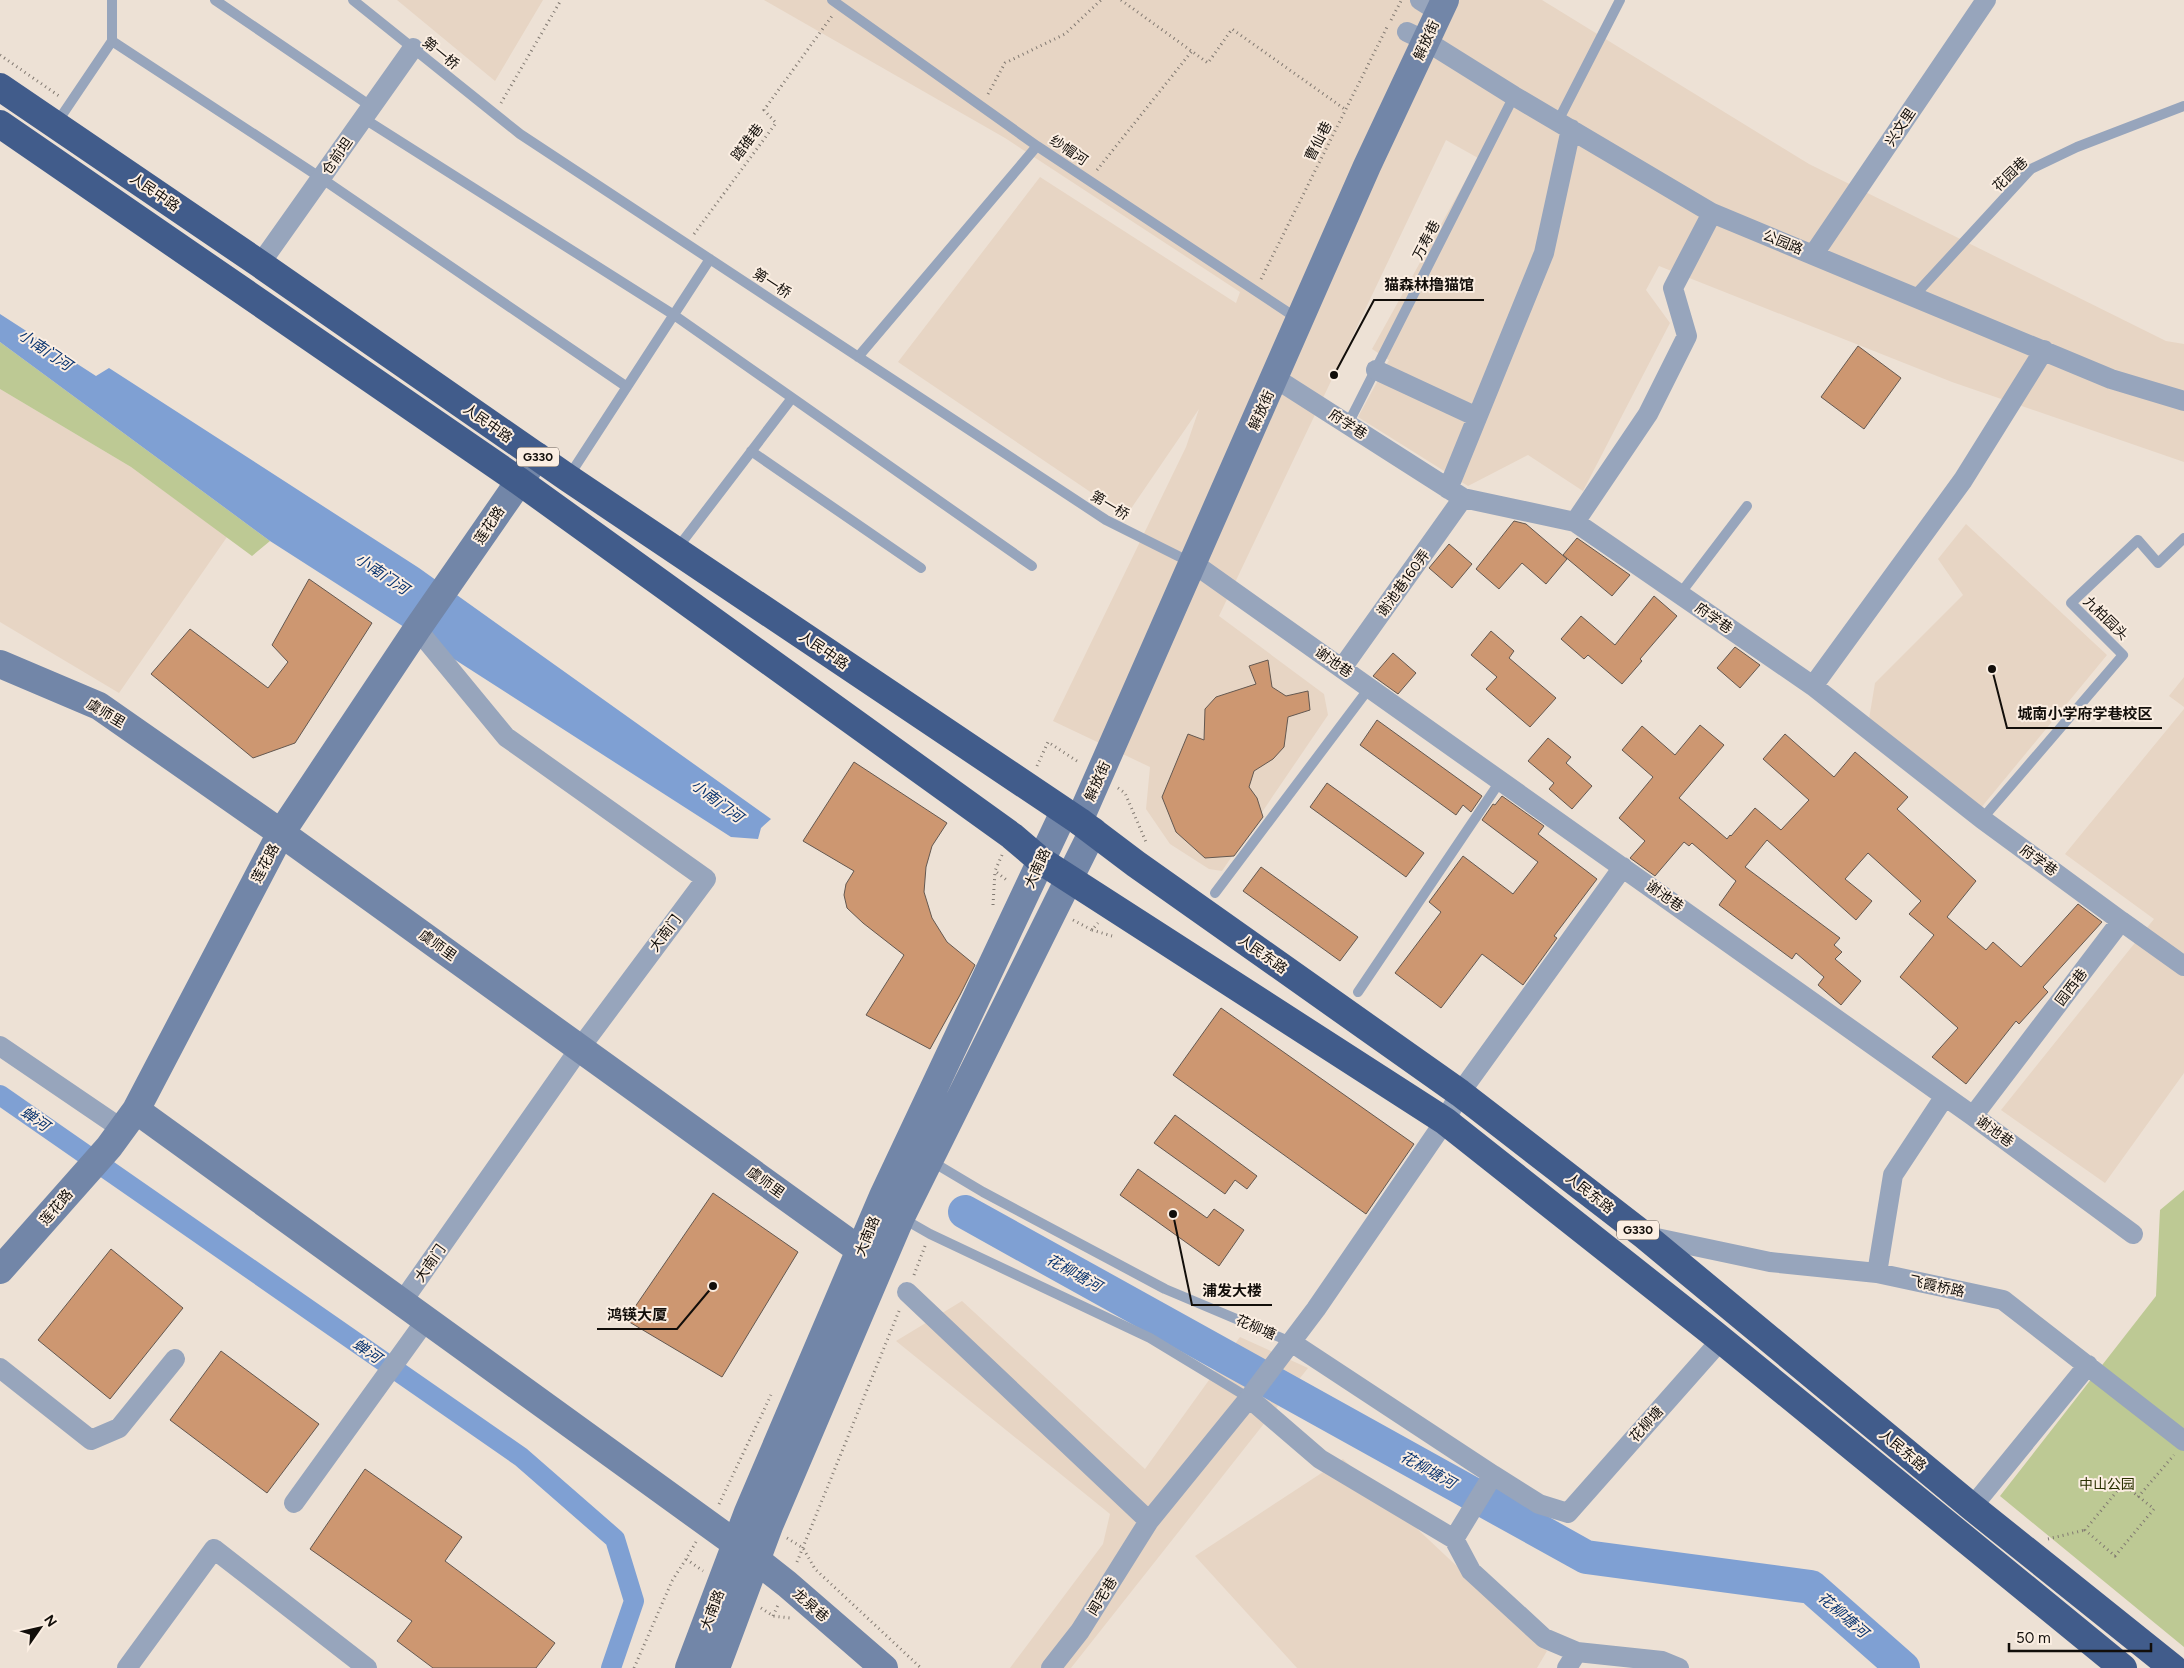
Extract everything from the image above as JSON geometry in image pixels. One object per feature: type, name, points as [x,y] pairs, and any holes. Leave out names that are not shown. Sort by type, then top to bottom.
[{"type":"highway","name":"人民中路","points":[[0,86],[63,114],[260,264],[568,478],[1079,821]]},
{"type":"highway","name":"G330","points":[[0,124],[519,481],[1012,836],[1040,860],[1068,880],[1444,1121],[1721,1340],[2123,1668]]},
{"type":"highway","name":"人民东路","points":[[1079,821],[1136,864],[1460,1093],[1645,1236],[1972,1507],[2173,1668]]},
{"type":"street","name":"兴文里","points":[[1813,255],[1986,0]]},
{"type":"street","name":"解放街","points":[[1079,821],[1300,321],[1367,166],[1417,36],[1434,4]]},
{"type":"street","name":"公园路","points":[[1417,36],[1514,96],[1712,213],[2111,379],[2184,401]]},
{"type":"street","name":"仓前坦","points":[[260,264],[413,48]]},
{"type":"street","name":"谢池巷160弄","points":[[1342,668],[1456,493],[1478,417],[1544,253],[1564,125]]},
{"type":"street","points":[[1575,522],[1648,414],[1687,336],[1673,288],[1712,213]]},
{"type":"street","points":[[1813,686],[1963,480],[2044,350]]},
{"type":"street","points":[[1376,370],[1478,417]]},
{"type":"street","name":"府学巷","points":[[1275,378],[1456,493],[1575,522],[1813,686],[1982,819],[2121,921]]},
{"type":"street","name":"莲花路","points":[[0,1270],[73,1188],[122,1129],[281,833],[417,629],[537,456]]},
{"type":"street","name":"谢池巷","points":[[1193,563],[1974,1116],[2134,1234]]},
{"type":"street","name":"大南门","points":[[402,1302],[580,1048],[706,879],[506,737],[417,629]]},
{"type":"street","name":"虞师里","points":[[0,664],[99,706],[281,833],[861,1251]]},
{"type":"street","name":"大南路","points":[[689,1668],[747,1552],[769,1526],[917,1153],[1040,860],[1079,821]]},
{"type":"street","name":"大南路","points":[[917,1153],[1068,880],[1079,821]]},
{"type":"street","name":"闻宅巷","points":[[1051,1668],[1080,1631],[1149,1521],[1250,1398],[1291,1342],[1444,1121],[1460,1093],[1623,867]]},
{"type":"street","points":[[2121,921],[2184,966]]},
{"type":"street","name":"园西巷","points":[[1974,1116],[2121,921]]},
{"type":"street","points":[[0,1046],[122,1129],[402,1302],[747,1552]]},
{"type":"street","points":[[1877,1273],[1893,1175],[1945,1096]]},
{"type":"street","name":"大南路","points":[[716,1668],[747,1552],[748,1512],[861,1251],[897,1206]]},
{"type":"street","name":"飞霞桥路","points":[[1645,1236],[1770,1262],[1877,1273],[2003,1300],[2088,1366],[2182,1445]]},
{"type":"street","points":[[907,1292],[1149,1521]]},
{"type":"street","points":[[294,1502],[426,1320]]},
{"type":"street","name":"花柳塘","points":[[1291,1342],[1491,1479],[1538,1504],[1568,1513],[1721,1340]]},
{"type":"street","points":[[0,1368],[92,1440],[119,1428],[175,1359]]},
{"type":"street","points":[[1972,1507],[2088,1366]]},
{"type":"street","points":[[1250,1398],[1320,1459],[1454,1539],[1471,1571],[1544,1638],[1572,1660],[1662,1662],[1679,1668]]},
{"type":"street","points":[[1454,1539],[1491,1479]]},
{"type":"street","points":[[127,1668],[214,1549],[367,1668]]},
{"type":"street","name":"龙泉巷","points":[[747,1552],[884,1668]]},
{"type":"lane","points":[[63,114],[112,41],[112,0]]},
{"type":"lane","points":[[215,0],[368,112],[674,315],[1032,566]]},
{"type":"lane","name":"第一桥","points":[[353,0],[520,134],[1106,520],[1193,563]]},
{"type":"lane","points":[[1564,125],[1620,0]]},
{"type":"lane","name":"纱帽河","points":[[836,3],[1037,146],[1300,321]]},
{"type":"lane","points":[[112,41],[321,178],[627,387]]},
{"type":"lane","name":"万寿巷","points":[[1348,424],[1514,96]]},
{"type":"lane","name":"花园巷","points":[[1914,296],[2031,168],[2077,147],[2184,106]]},
{"type":"lane","points":[[858,357],[1037,146]]},
{"type":"lane","points":[[568,478],[710,259]]},
{"type":"lane","points":[[676,550],[792,398]]},
{"type":"lane","points":[[751,451],[921,568]]},
{"type":"lane","points":[[1680,594],[1747,506]]},
{"type":"lane","name":"九柏园头","points":[[1982,819],[2123,655],[2071,604],[2138,540],[2158,564],[2184,538]]},
{"type":"lane","points":[[1215,893],[1370,687]]},
{"type":"lane","points":[[1358,992],[1501,780]]},
{"type":"lane","name":"花柳塘","points":[[917,1153],[983,1192],[1164,1289],[1291,1342]]},
{"type":"lane","points":[[897,1206],[930,1234],[1150,1338],[1250,1398]]},
{"type":"path","points":[[495,113],[562,0]]},
{"type":"path","points":[[981,106],[1005,63],[1065,34],[1101,0]]},
{"type":"path","points":[[1121,0],[1208,62],[1232,29],[1346,110]]},
{"type":"path","name":"曹仙巷","points":[[1255,291],[1401,0]]},
{"type":"path","name":"踏碓巷","points":[[686,244],[776,123],[764,110],[836,3]]},
{"type":"path","points":[[1088,180],[1192,51]]},
{"type":"path","points":[[0,55],[63,114]]},
{"type":"path","points":[[921,1668],[815,1570],[803,1548],[930,1234]]},
{"type":"path","points":[[2138,1497],[2182,1445]]},
{"type":"path","points":[[2047,1539],[2085,1530],[2123,1484],[2154,1509],[2116,1556],[2085,1530]]},
{"type":"path","points":[[634,1668],[672,1581],[686,1559]]},
{"type":"shaded area","points":[[397,0],[543,0],[495,81]]},
{"type":"shaded area","points":[[764,0],[1542,0],[1809,164],[2166,341],[2184,344],[2184,462],[1952,382],[1659,266],[1646,290],[1670,323],[1583,491],[1528,455],[1468,486],[1358,417],[1389,360],[1372,349],[1478,158],[1446,140],[1219,616],[1324,694],[1328,715],[1222,871],[1209,869],[1170,844],[1146,809],[1150,767],[1053,721],[1186,447],[1199,409],[1126,516],[898,362],[1040,177],[1236,303],[1240,292],[1005,138]]},
{"type":"shaded area","points":[[0,389],[131,467],[227,537],[119,693],[0,622]]},
{"type":"shaded area","points":[[1966,524],[2107,655],[1980,809],[1869,719],[1875,683],[1963,595],[1938,559]]},
{"type":"shaded area","points":[[2184,677],[2184,707],[2169,696]]},
{"type":"shaded area","points":[[2184,709],[2184,1073],[2105,1183],[2001,1110],[2154,919],[2065,854]]},
{"type":"shaded area","points":[[962,1301],[1145,1469],[1240,1337],[1308,1368],[1071,1668],[1010,1668],[1103,1544],[1110,1514],[896,1341]]},
{"type":"shaded area","points":[[1343,1459],[1547,1651],[1537,1668],[1297,1668],[1195,1556]]},
{"type":"green space","points":[[0,342],[270,541],[252,556],[131,467],[0,389]]},
{"type":"green space","name":"中山公园","points":[[2184,1190],[2184,1647],[2000,1496],[2156,1296],[2160,1210]]},
{"type":"water","name":"小南门河","points":[[0,314],[96,376],[109,368],[419,568],[771,819],[761,828],[758,839],[731,837],[270,541],[0,342]]},
{"type":"building","points":[[1858,346],[1901,378],[1864,429],[1821,397]]},
{"type":"building","points":[[1514,521],[1526,524],[1567,559],[1546,584],[1522,563],[1499,589],[1476,569]]},
{"type":"building","points":[[1577,538],[1630,575],[1612,596],[1563,555]]},
{"type":"building","points":[[1449,544],[1472,564],[1452,588],[1429,568]]},
{"type":"building","points":[[309,579],[372,623],[295,743],[253,758],[151,674],[190,629],[268,688],[288,662],[272,645]]},
{"type":"building","points":[[1654,596],[1677,616],[1640,659],[1642,661],[1622,684],[1588,655],[1584,659],[1561,639],[1581,616],[1615,645]]},
{"type":"building","points":[[1491,631],[1514,651],[1509,658],[1556,698],[1530,727],[1486,689],[1497,677],[1471,655]]},
{"type":"building","points":[[1735,647],[1760,665],[1740,688],[1717,668]]},
{"type":"building","points":[[1393,653],[1416,673],[1398,694],[1373,676]]},
{"type":"building","points":[[1268,660],[1272,687],[1286,696],[1308,691],[1310,710],[1288,717],[1284,747],[1273,759],[1254,771],[1249,787],[1257,798],[1263,817],[1234,856],[1205,858],[1176,832],[1162,797],[1188,734],[1204,740],[1205,709],[1216,697],[1256,684],[1249,666]]},
{"type":"building","points":[[1377,720],[1482,796],[1471,812],[1463,805],[1456,815],[1360,745]]},
{"type":"building","points":[[1700,725],[1724,745],[1679,798],[1727,839],[1755,808],[1781,830],[1809,800],[1763,759],[1785,734],[1834,777],[1855,752],[1908,797],[1897,809],[1976,881],[1947,917],[1986,950],[1993,942],[2021,967],[2078,904],[2102,922],[2043,987],[2048,992],[2019,1024],[2016,1021],[1966,1084],[1932,1057],[1958,1028],[1900,977],[1934,935],[1909,914],[1921,901],[1868,853],[1845,879],[1872,901],[1856,920],[1767,840],[1745,867],[1840,938],[1834,945],[1842,952],[1835,959],[1861,981],[1841,1005],[1818,985],[1824,977],[1796,953],[1792,959],[1719,905],[1736,881],[1692,843],[1689,846],[1684,842],[1655,876],[1630,858],[1645,841],[1619,818],[1653,777],[1622,750],[1642,726],[1675,755]]},
{"type":"building","points":[[1548,738],[1571,757],[1566,763],[1592,786],[1572,809],[1549,789],[1554,783],[1528,761]]},
{"type":"building","points":[[854,762],[947,823],[932,846],[926,867],[924,892],[932,918],[947,942],[975,965],[930,1049],[866,1015],[904,955],[847,908],[844,895],[846,884],[854,871],[803,841]]},
{"type":"building","points":[[1327,783],[1424,853],[1406,877],[1310,807]]},
{"type":"building","points":[[1502,796],[1544,826],[1538,834],[1597,879],[1554,936],[1557,938],[1523,985],[1482,954],[1441,1008],[1395,973],[1441,912],[1429,902],[1463,856],[1513,894],[1538,862],[1482,820],[1493,804],[1495,805]]},
{"type":"building","points":[[1261,867],[1358,937],[1340,961],[1243,891]]},
{"type":"building","points":[[1221,1008],[1414,1144],[1366,1214],[1173,1075]]},
{"type":"building","points":[[1175,1115],[1257,1176],[1247,1189],[1235,1180],[1225,1194],[1154,1143]]},
{"type":"building","points":[[1138,1169],[1207,1218],[1214,1209],[1244,1230],[1219,1266],[1120,1195]]},
{"type":"building","points":[[713,1193],[798,1252],[722,1377],[626,1320]]},
{"type":"building","points":[[111,1249],[183,1308],[110,1399],[38,1340]]},
{"type":"building","points":[[221,1351],[319,1424],[267,1493],[170,1420]]},
{"type":"building","points":[[365,1469],[462,1537],[445,1561],[555,1643],[536,1668],[433,1668],[397,1641],[412,1621],[310,1549]]},
{"type":"waterway","name":"蝉河","points":[[0,1095],[521,1457],[615,1539],[634,1601],[611,1668]]},
{"type":"waterway","name":"花柳塘河","points":[[965,1212],[1586,1557],[1811,1587],[1903,1668]]},
{"type":"place","name":"猫森林撸猫馆","points":[[1334,375]]},
{"type":"place","name":"城南小学府学巷校区","points":[[1992,669]]},
{"type":"place","name":"浦发大楼","points":[[1173,1214]]},
{"type":"place","name":"鸿锳大厦","points":[[713,1286]]}]
